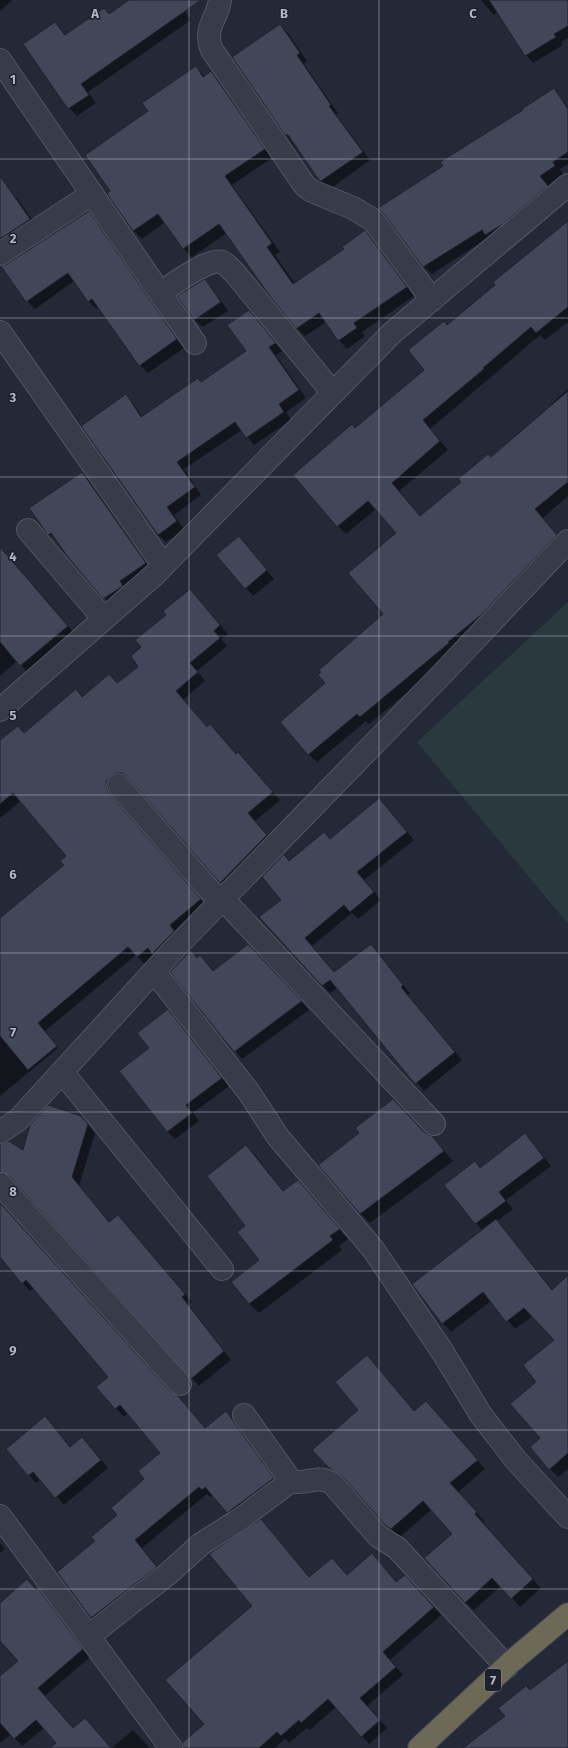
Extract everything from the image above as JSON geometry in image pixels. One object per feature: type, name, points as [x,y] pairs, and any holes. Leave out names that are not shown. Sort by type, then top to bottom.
[{"type":"highway","name":"7","points":[[419,1748],[507,1667],[568,1614]]},
{"type":"street","points":[[220,0],[208,32],[208,40],[212,50],[305,186],[312,191],[353,208],[373,220],[432,300]]},
{"type":"street","points":[[0,60],[195,343]]},
{"type":"street","points":[[0,710],[163,565],[392,333],[568,186]]},
{"type":"street","points":[[0,254],[92,194]]},
{"type":"street","points":[[160,293],[211,262],[222,262],[234,272],[332,394]]},
{"type":"street","points":[[0,332],[163,565]]},
{"type":"street","points":[[28,530],[104,619]]},
{"type":"street","points":[[0,1132],[18,1120],[154,971],[568,541]]},
{"type":"street","points":[[118,785],[222,901],[434,1124]]},
{"type":"street","points":[[154,971],[248,1091],[278,1137],[373,1249],[442,1351],[485,1420],[515,1459],[568,1517]]},
{"type":"street","points":[[62,1072],[222,1269]]},
{"type":"street","points":[[0,1184],[180,1384]]},
{"type":"street","points":[[244,1415],[291,1481],[297,1483],[318,1478],[326,1479],[332,1484],[378,1536],[397,1548],[507,1667]]},
{"type":"street","points":[[89,1636],[169,1573],[201,1544],[239,1520],[291,1481]]},
{"type":"street","points":[[0,1516],[171,1748]]},
{"type":"shaded area","points":[[568,602],[568,924],[417,742]]},
{"type":"building","points":[[129,0],[201,0],[81,84],[89,95],[68,109],[23,44],[55,22],[65,35],[104,8],[109,14]]},
{"type":"building","points":[[489,0],[568,0],[568,26],[554,34],[556,37],[525,56]]},
{"type":"building","points":[[280,24],[300,53],[297,55],[331,105],[329,106],[363,152],[321,181],[288,135],[285,135],[232,57]]},
{"type":"building","points":[[196,66],[203,77],[211,71],[265,149],[225,176],[272,243],[267,247],[293,284],[344,249],[342,247],[365,230],[407,287],[354,323],[357,328],[338,341],[319,313],[296,329],[269,295],[219,224],[183,249],[158,214],[133,231],[107,194],[110,191],[85,155],[148,111],[142,103]]},
{"type":"building","points":[[554,88],[568,109],[568,152],[553,162],[555,166],[540,176],[548,186],[503,224],[485,235],[482,230],[423,267],[378,208],[443,166],[440,162],[523,110],[522,109]]},
{"type":"building","points":[[0,176],[30,219],[0,239]]},
{"type":"building","points":[[89,211],[177,339],[139,366],[92,299],[88,302],[68,273],[26,302],[1,266],[7,264]]},
{"type":"building","points":[[568,221],[568,307],[536,333],[531,327],[423,420],[440,441],[392,483],[420,516],[461,482],[458,479],[488,454],[491,457],[568,391],[568,482],[535,509],[557,535],[482,614],[360,717],[357,714],[308,755],[280,722],[325,683],[318,675],[321,672],[319,670],[383,614],[348,573],[396,533],[368,501],[337,527],[293,475],[352,424],[355,428],[424,370],[408,350],[444,321],[447,325],[495,285],[493,282]]},
{"type":"building","points":[[205,279],[221,302],[194,320],[177,296]]},
{"type":"building","points":[[249,310],[276,343],[269,347],[299,390],[279,404],[284,412],[246,438],[235,422],[177,462],[195,487],[167,507],[177,521],[158,535],[81,426],[126,394],[141,417],[198,378],[201,382],[246,351],[227,325]]},
{"type":"building","points":[[82,472],[146,563],[120,581],[123,586],[103,599],[68,557],[51,533],[48,535],[29,508]]},
{"type":"building","points":[[239,536],[267,570],[245,589],[216,555]]},
{"type":"building","points":[[0,547],[68,626],[20,666],[0,642]]},
{"type":"building","points":[[190,589],[220,625],[214,631],[220,638],[190,663],[198,672],[176,691],[207,727],[210,724],[236,754],[238,752],[273,792],[248,813],[267,835],[220,883],[127,777],[122,773],[116,773],[110,776],[106,781],[106,787],[109,793],[201,899],[170,925],[174,931],[152,954],[148,948],[137,957],[128,947],[38,1023],[57,1046],[28,1070],[0,1036],[0,918],[64,865],[60,861],[66,856],[13,793],[0,804],[0,740],[18,726],[24,733],[76,689],[82,697],[109,674],[117,683],[138,667],[131,656],[141,647],[135,640],[166,615],[163,611]]},
{"type":"building","points":[[379,798],[407,832],[357,872],[374,892],[350,912],[344,905],[305,938],[334,972],[371,944],[403,985],[401,987],[455,1052],[415,1084],[330,980],[322,986],[259,917],[281,900],[262,877],[284,854],[289,861],[324,832],[330,839]]},
{"type":"building","points":[[248,944],[302,1001],[234,1052],[170,972],[191,950],[197,958],[200,955],[213,971]]},
{"type":"building","points":[[168,1009],[222,1078],[186,1105],[192,1113],[167,1132],[119,1071],[149,1048],[137,1033]]},
{"type":"building","points":[[393,1099],[425,1133],[432,1136],[444,1151],[360,1214],[318,1165],[359,1133],[355,1128]]},
{"type":"building","points":[[48,1105],[81,1116],[88,1124],[72,1177],[109,1222],[118,1215],[185,1294],[182,1297],[224,1351],[191,1379],[9,1176],[0,1172],[0,1144],[9,1141],[23,1150],[30,1125]]},
{"type":"building","points":[[525,1133],[544,1158],[499,1192],[506,1201],[475,1224],[444,1185],[475,1161],[480,1168]]},
{"type":"building","points":[[246,1145],[283,1191],[298,1180],[340,1229],[330,1236],[333,1240],[249,1304],[231,1282],[259,1260],[237,1232],[245,1226],[207,1176]]},
{"type":"building","points":[[0,1203],[171,1392],[178,1396],[205,1428],[226,1411],[274,1478],[227,1513],[205,1487],[202,1490],[199,1487],[135,1540],[157,1567],[91,1618],[57,1572],[95,1541],[91,1537],[117,1515],[111,1508],[144,1479],[138,1471],[160,1453],[120,1405],[115,1409],[96,1387],[108,1377],[26,1280],[22,1284],[0,1257]]},
{"type":"building","points":[[496,1219],[552,1290],[568,1275],[568,1453],[549,1470],[530,1447],[540,1438],[510,1404],[536,1382],[523,1365],[554,1340],[524,1308],[506,1322],[483,1292],[442,1324],[412,1284]]},
{"type":"building","points":[[367,1355],[414,1411],[426,1401],[478,1460],[450,1483],[477,1512],[475,1514],[533,1579],[511,1599],[492,1578],[465,1603],[424,1558],[452,1534],[423,1501],[391,1529],[386,1526],[342,1476],[329,1468],[312,1450],[358,1410],[335,1382]]},
{"type":"building","points":[[45,1416],[70,1447],[82,1437],[101,1460],[55,1498],[33,1472],[28,1476],[6,1449]]},
{"type":"building","points":[[261,1519],[309,1577],[332,1558],[347,1575],[372,1553],[396,1582],[405,1575],[434,1607],[383,1652],[396,1667],[360,1698],[380,1720],[361,1737],[328,1699],[301,1723],[299,1720],[281,1736],[277,1732],[259,1748],[183,1748],[182,1743],[204,1724],[165,1680],[252,1606],[209,1554]]},
{"type":"building","points":[[27,1579],[36,1590],[38,1588],[83,1649],[38,1688],[73,1728],[85,1718],[111,1748],[50,1748],[56,1743],[36,1720],[14,1739],[0,1723],[0,1676],[18,1661],[0,1641],[0,1603]]},
{"type":"building","points":[[568,1661],[568,1748],[463,1748],[505,1716],[498,1708],[526,1686],[530,1690]]}]
